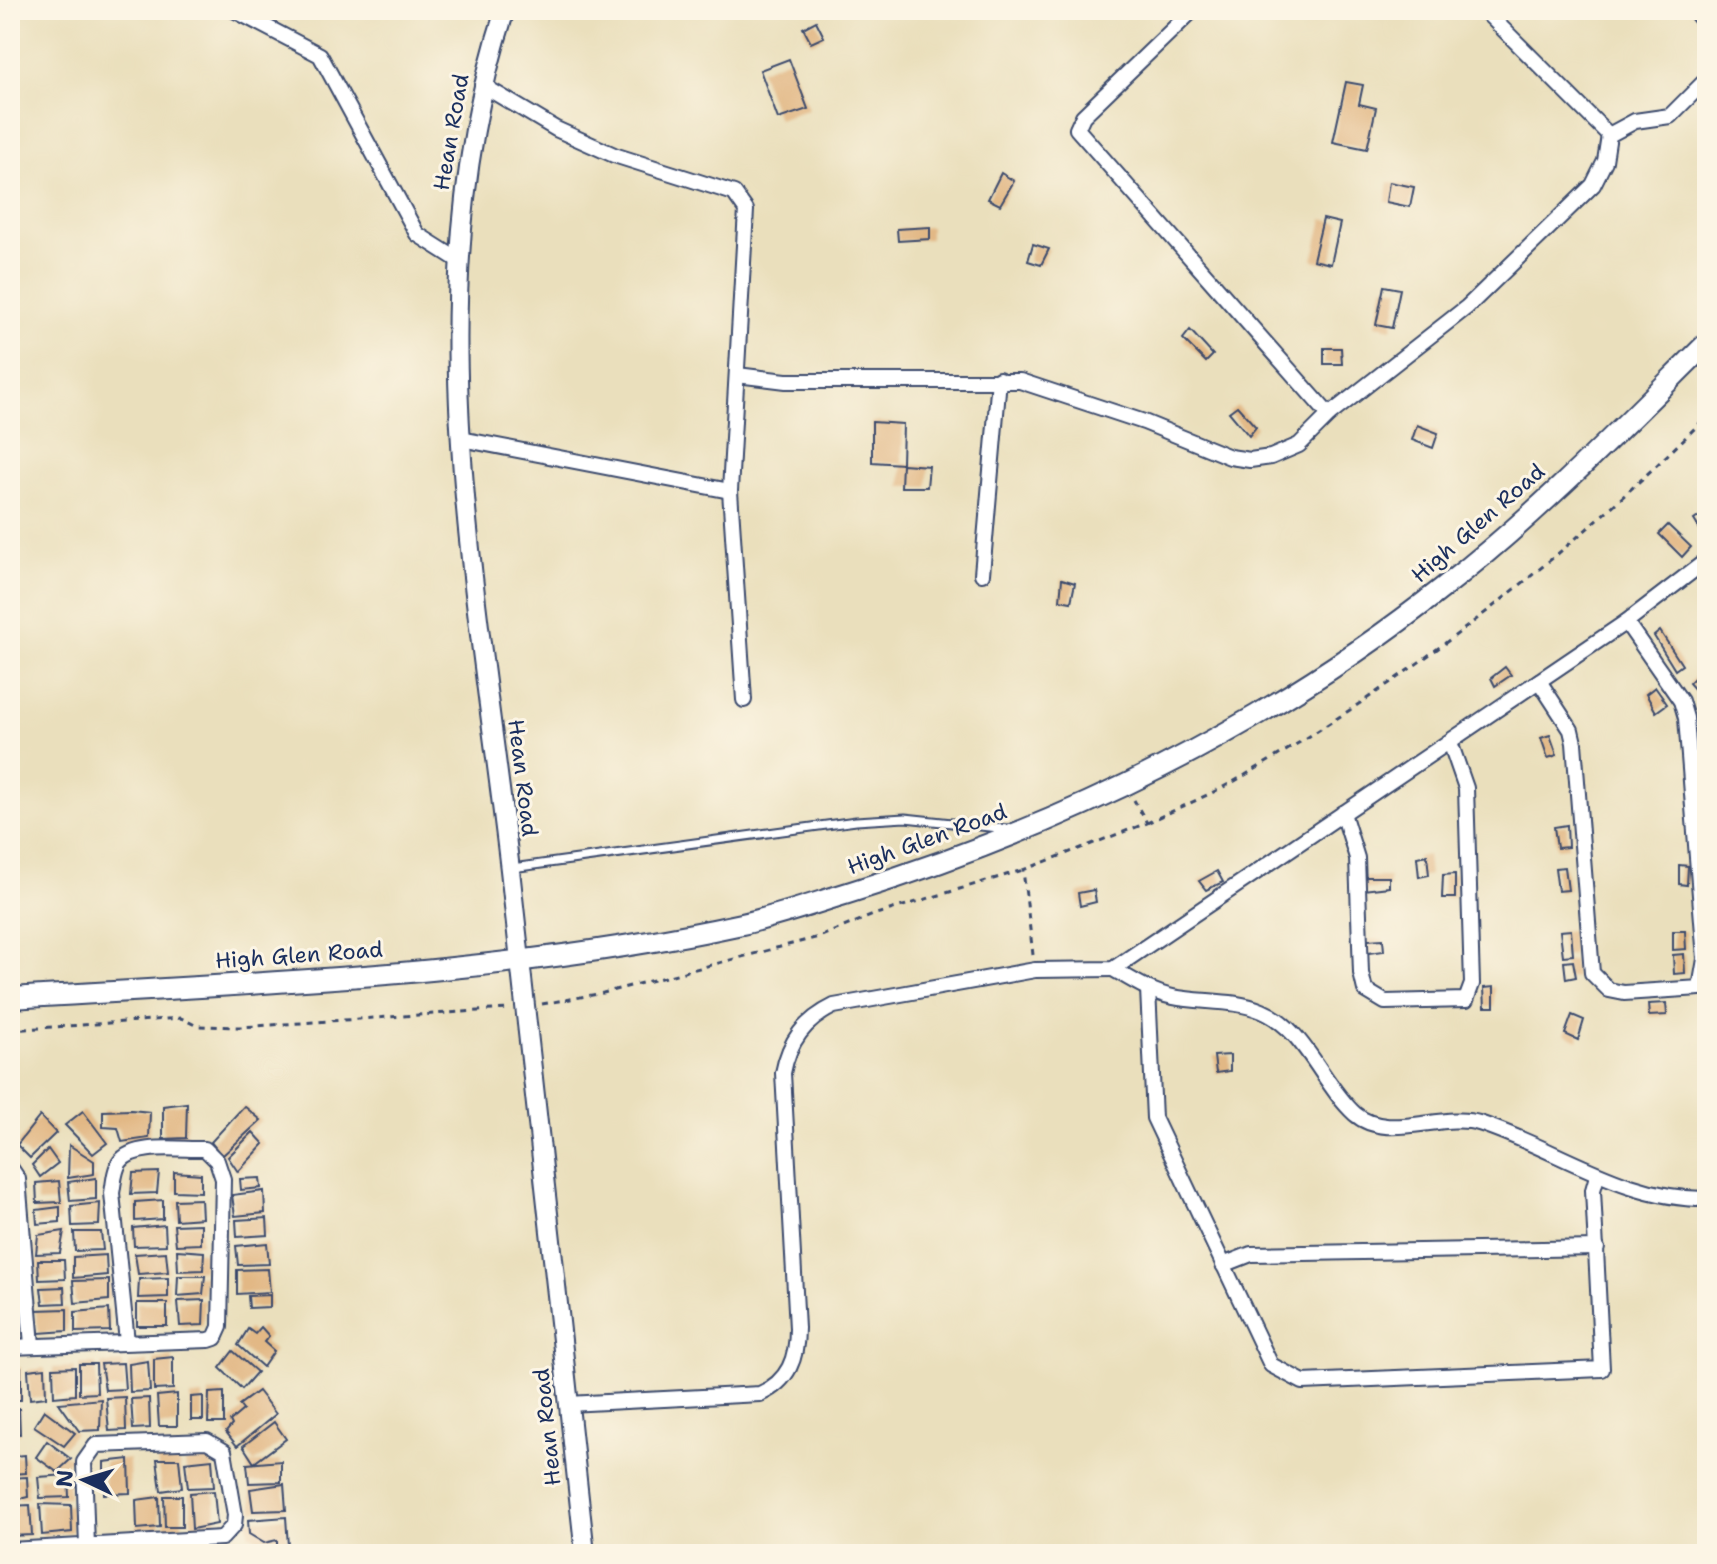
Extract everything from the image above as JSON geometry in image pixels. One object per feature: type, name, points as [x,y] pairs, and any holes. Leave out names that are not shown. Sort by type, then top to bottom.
[{"type":"main road","name":"High Glen Road","points":[[10,998],[458,968],[597,951],[747,923],[890,880],[1022,830],[1125,786],[1241,725],[1313,680],[1445,587],[1612,438],[1707,343]]},
{"type":"street","points":[[234,10],[320,55],[417,234],[458,260]]},
{"type":"street","name":"Hean Road","points":[[505,10],[482,85],[461,211],[455,333],[461,439],[585,1554]]},
{"type":"street","points":[[1193,10],[1083,116],[1077,129],[1329,415]]},
{"type":"street","points":[[1484,10],[1609,135]]},
{"type":"street","points":[[1694,10],[1707,26]]},
{"type":"street","points":[[1609,135],[1635,121],[1670,116],[1707,79]]},
{"type":"street","points":[[482,85],[556,129],[614,155],[734,193],[746,210],[730,491],[744,700]]},
{"type":"street","points":[[737,375],[786,381],[1020,381],[1144,422],[1230,457],[1250,460],[1271,457],[1299,445],[1329,415],[1467,307],[1593,185],[1605,161],[1609,135]]},
{"type":"street","points":[[982,574],[999,379]]},
{"type":"street","points":[[461,439],[730,491]]},
{"type":"street","points":[[1113,969],[1626,622],[1707,560]]},
{"type":"street","points":[[1539,681],[1571,730],[1574,743],[1592,973],[1609,990],[1624,993],[1700,988],[1705,959],[1686,718],[1681,701],[1626,622]]},
{"type":"street","points":[[1343,813],[1357,858],[1361,973],[1365,990],[1385,1002],[1466,1000],[1472,984],[1466,788],[1450,742]]},
{"type":"street","points":[[568,1404],[760,1394],[784,1378],[791,1367],[797,1341],[783,1073],[787,1050],[817,1014],[834,1006],[1035,970],[1113,969],[1148,989],[1262,1011],[1281,1022],[1356,1115],[1377,1125],[1476,1122],[1597,1176],[1690,1199],[1707,1199]]},
{"type":"street","points":[[1148,989],[1154,1118],[1271,1365],[1303,1382],[1602,1369],[1593,1190],[1597,1176]]},
{"type":"street","points":[[10,1347],[209,1340],[218,1334],[223,1179],[217,1161],[205,1149],[132,1152],[120,1161],[115,1171],[112,1193],[127,1342]]},
{"type":"street","points":[[10,1167],[18,1179],[32,1345]]},
{"type":"street","points":[[1223,1265],[1251,1254],[1597,1248]]},
{"type":"street","points":[[10,1550],[87,1546],[222,1538],[228,1533],[235,1515],[224,1451],[207,1441],[96,1445],[84,1462],[87,1546]]},
{"type":"lane","points":[[510,869],[856,821],[905,818],[1022,830]]},
{"type":"path","points":[[10,1030],[181,1018],[197,1026],[241,1027],[525,1008],[603,993],[819,937],[873,915],[1023,870],[1147,823],[1238,780],[1388,685],[1528,576],[1660,463],[1707,416]]},
{"type":"path","points":[[1125,786],[1147,823]]},
{"type":"path","points":[[1023,870],[1035,970]]},
{"type":"building","points":[[816,21],[824,37],[811,43],[803,28]]},
{"type":"building","points":[[789,59],[808,109],[778,119],[760,70]]},
{"type":"building","points":[[1346,82],[1363,85],[1359,104],[1376,108],[1367,149],[1333,142]]},
{"type":"building","points":[[1001,173],[1014,181],[1000,205],[988,199]]},
{"type":"building","points":[[1389,182],[1414,187],[1410,207],[1386,202]]},
{"type":"building","points":[[1323,219],[1340,223],[1331,264],[1313,260]]},
{"type":"building","points":[[930,227],[930,239],[898,241],[897,229]]},
{"type":"building","points":[[1033,244],[1049,249],[1041,265],[1028,261]]},
{"type":"building","points":[[1384,286],[1400,289],[1392,328],[1376,325]]},
{"type":"building","points":[[1190,330],[1213,355],[1206,362],[1183,339]]},
{"type":"building","points":[[1324,348],[1341,348],[1342,364],[1324,364]]},
{"type":"building","points":[[1237,406],[1256,427],[1249,436],[1229,412]]},
{"type":"building","points":[[872,422],[903,424],[902,464],[872,462]]},
{"type":"building","points":[[1417,425],[1438,433],[1433,448],[1412,440]]},
{"type":"building","points":[[902,464],[929,466],[927,487],[901,487]]},
{"type":"building","points":[[1707,511],[1707,530],[1702,533],[1694,520]]},
{"type":"building","points":[[1668,525],[1691,547],[1682,557],[1659,534]]},
{"type":"building","points":[[1062,579],[1075,583],[1071,602],[1060,600]]},
{"type":"building","points":[[1660,631],[1682,665],[1675,670],[1654,636]]},
{"type":"building","points":[[1505,667],[1511,675],[1495,686],[1491,678]]},
{"type":"building","points":[[1700,672],[1707,683],[1696,691],[1689,683]]},
{"type":"building","points":[[1655,687],[1667,704],[1656,712],[1646,694]]},
{"type":"building","points":[[1550,735],[1557,755],[1548,758],[1541,738]]},
{"type":"building","points":[[1567,825],[1568,847],[1557,848],[1554,827]]},
{"type":"building","points":[[1427,855],[1429,875],[1419,877],[1417,857]]},
{"type":"building","points":[[1679,865],[1688,866],[1687,885],[1679,884]]},
{"type":"building","points":[[1565,867],[1568,890],[1558,891],[1555,868]]},
{"type":"building","points":[[1217,871],[1223,882],[1206,890],[1199,881]]},
{"type":"building","points":[[1455,874],[1455,898],[1442,898],[1443,875]]},
{"type":"building","points":[[1360,877],[1389,877],[1389,887],[1363,890]]},
{"type":"building","points":[[1094,890],[1096,902],[1080,906],[1078,893]]},
{"type":"building","points":[[1571,930],[1573,955],[1563,956],[1560,931]]},
{"type":"building","points":[[1673,931],[1685,931],[1686,949],[1673,950]]},
{"type":"building","points":[[1383,939],[1384,951],[1368,953],[1368,940]]},
{"type":"building","points":[[1684,954],[1685,973],[1674,974],[1673,955]]},
{"type":"building","points":[[1573,961],[1576,977],[1566,979],[1564,962]]},
{"type":"building","points":[[1494,987],[1494,1007],[1485,1007],[1484,988]]},
{"type":"building","points":[[1666,1003],[1667,1015],[1649,1016],[1648,1004]]},
{"type":"building","points":[[1572,1015],[1584,1020],[1578,1040],[1565,1034]]},
{"type":"building","points":[[1230,1055],[1230,1071],[1216,1073],[1214,1056]]},
{"type":"building","points":[[187,1103],[186,1138],[163,1139],[163,1106]]},
{"type":"building","points":[[244,1106],[261,1120],[222,1156],[211,1142]]},
{"type":"building","points":[[83,1111],[107,1143],[93,1154],[65,1125]]},
{"type":"building","points":[[103,1111],[150,1112],[149,1138],[122,1142],[118,1128],[103,1127]]},
{"type":"building","points":[[40,1116],[56,1133],[30,1158],[17,1145]]},
{"type":"building","points":[[253,1132],[264,1144],[238,1172],[228,1157]]},
{"type":"building","points":[[69,1145],[94,1161],[94,1174],[68,1178]]},
{"type":"building","points":[[48,1149],[58,1163],[40,1177],[32,1165]]},
{"type":"building","points":[[159,1172],[157,1193],[131,1194],[133,1173]]},
{"type":"building","points":[[174,1172],[201,1174],[201,1192],[174,1191]]},
{"type":"building","points":[[96,1178],[96,1199],[70,1201],[68,1182]]},
{"type":"building","points":[[260,1178],[261,1188],[241,1190],[240,1179]]},
{"type":"building","points":[[59,1181],[61,1202],[37,1203],[36,1183]]},
{"type":"building","points":[[264,1191],[265,1213],[235,1216],[232,1195]]},
{"type":"building","points":[[201,1199],[202,1218],[176,1220],[175,1200]]},
{"type":"building","points":[[163,1200],[163,1219],[135,1221],[135,1202]]},
{"type":"building","points":[[100,1203],[99,1225],[72,1226],[71,1206]]},
{"type":"building","points":[[60,1207],[60,1222],[37,1224],[36,1210]]},
{"type":"building","points":[[267,1218],[268,1235],[237,1237],[236,1220]]},
{"type":"building","points":[[201,1224],[201,1244],[176,1245],[174,1225]]},
{"type":"building","points":[[165,1225],[166,1245],[134,1246],[133,1228]]},
{"type":"building","points":[[64,1231],[60,1253],[36,1254],[38,1235]]},
{"type":"building","points":[[74,1232],[101,1232],[103,1250],[75,1251]]},
{"type":"building","points":[[267,1243],[269,1264],[238,1265],[236,1246]]},
{"type":"building","points":[[177,1250],[204,1252],[203,1270],[178,1271]]},
{"type":"building","points":[[166,1252],[168,1272],[138,1274],[135,1254]]},
{"type":"building","points":[[106,1255],[107,1275],[73,1278],[73,1257]]},
{"type":"building","points":[[38,1260],[64,1260],[65,1279],[39,1280]]},
{"type":"building","points":[[268,1269],[270,1292],[237,1294],[237,1270]]},
{"type":"building","points":[[178,1276],[205,1276],[203,1294],[177,1296]]},
{"type":"building","points":[[168,1278],[168,1297],[138,1298],[139,1279]]},
{"type":"building","points":[[109,1280],[109,1300],[75,1303],[73,1281]]},
{"type":"building","points":[[64,1287],[65,1303],[43,1304],[41,1288]]},
{"type":"building","points":[[270,1295],[270,1307],[249,1308],[248,1296]]},
{"type":"building","points":[[204,1300],[203,1325],[180,1326],[178,1301]]},
{"type":"building","points":[[137,1303],[167,1303],[167,1326],[137,1326]]},
{"type":"building","points":[[67,1309],[67,1331],[39,1333],[35,1310]]},
{"type":"building","points":[[109,1309],[110,1331],[75,1332],[75,1312]]},
{"type":"building","points":[[261,1327],[269,1336],[264,1342],[274,1351],[263,1367],[238,1345],[248,1329],[255,1334]]},
{"type":"building","points":[[233,1351],[257,1372],[242,1389],[220,1368]]},
{"type":"building","points":[[173,1357],[173,1389],[154,1390],[154,1359]]},
{"type":"building","points":[[148,1361],[150,1391],[130,1392],[129,1364]]},
{"type":"building","points":[[123,1363],[125,1389],[105,1390],[101,1364]]},
{"type":"building","points":[[79,1364],[96,1364],[97,1393],[79,1394]]},
{"type":"building","points":[[21,1367],[21,1400],[10,1400],[10,1368]]},
{"type":"building","points":[[75,1367],[75,1395],[54,1397],[53,1368]]},
{"type":"building","points":[[45,1368],[46,1397],[30,1399],[28,1370]]},
{"type":"building","points":[[258,1391],[276,1414],[237,1446],[226,1432],[232,1425],[230,1421],[243,1410],[239,1405]]},
{"type":"building","points":[[224,1392],[224,1423],[208,1423],[209,1393]]},
{"type":"building","points":[[177,1394],[177,1426],[159,1426],[157,1396]]},
{"type":"building","points":[[203,1396],[203,1420],[191,1420],[191,1397]]},
{"type":"building","points":[[125,1397],[126,1430],[109,1431],[106,1398]]},
{"type":"building","points":[[149,1398],[150,1428],[133,1429],[131,1399]]},
{"type":"building","points":[[101,1399],[100,1430],[79,1431],[59,1403]]},
{"type":"building","points":[[19,1408],[20,1434],[10,1433],[10,1409]]},
{"type":"building","points":[[44,1410],[75,1433],[64,1446],[34,1426]]},
{"type":"building","points":[[274,1422],[286,1439],[254,1463],[243,1446]]},
{"type":"building","points":[[47,1441],[71,1459],[57,1472],[36,1457]]},
{"type":"building","points":[[25,1455],[26,1473],[10,1474],[15,1456]]},
{"type":"building","points":[[129,1459],[130,1493],[104,1494],[104,1462]]},
{"type":"building","points":[[157,1459],[179,1459],[182,1488],[161,1491]]},
{"type":"building","points":[[212,1459],[214,1487],[188,1488],[185,1462]]},
{"type":"building","points":[[281,1461],[281,1482],[249,1483],[247,1464]]},
{"type":"building","points":[[68,1475],[69,1497],[40,1498],[38,1477]]},
{"type":"building","points":[[27,1477],[28,1497],[19,1499],[10,1478]]},
{"type":"building","points":[[284,1484],[286,1510],[253,1511],[250,1489]]},
{"type":"building","points":[[214,1491],[217,1524],[192,1529],[190,1493]]},
{"type":"building","points":[[164,1496],[182,1496],[182,1527],[165,1527]]},
{"type":"building","points":[[159,1497],[160,1527],[137,1529],[136,1500]]},
{"type":"building","points":[[40,1504],[71,1505],[72,1532],[42,1535]]},
{"type":"building","points":[[30,1505],[32,1535],[10,1536],[10,1506]]},
{"type":"building","points":[[286,1517],[288,1546],[277,1546],[277,1540],[264,1543],[249,1534],[248,1520]]}]
